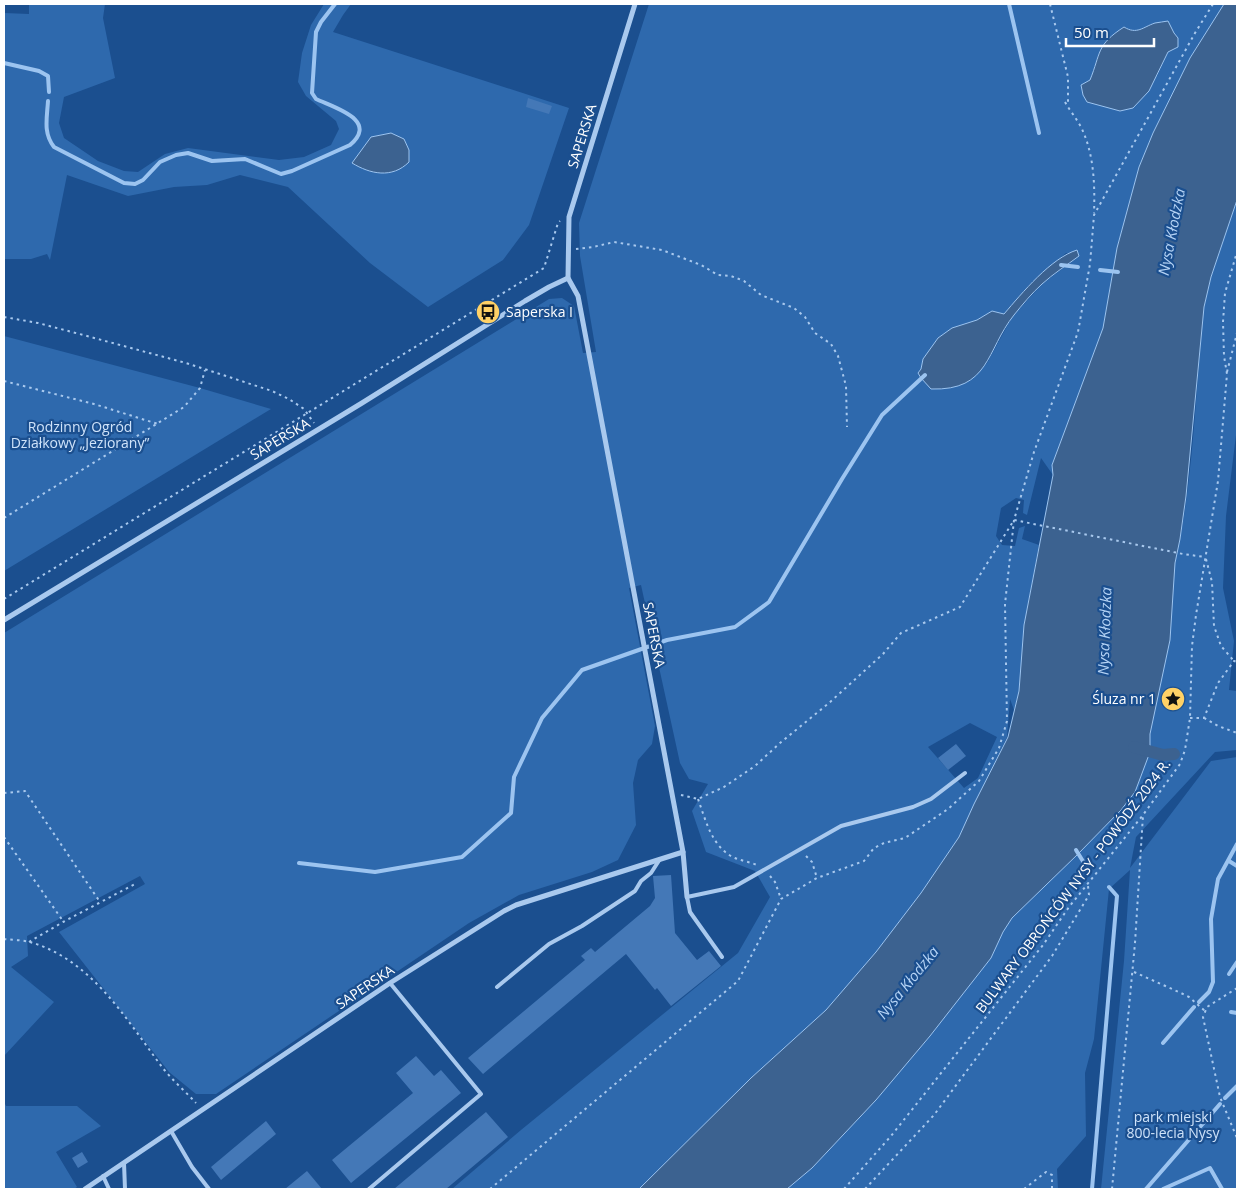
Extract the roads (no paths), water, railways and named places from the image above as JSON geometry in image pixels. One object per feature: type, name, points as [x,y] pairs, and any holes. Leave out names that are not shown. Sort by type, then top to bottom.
[{"type":"street","name":"SAPERSKA","points":[[634,4],[569,217],[568,278],[578,296],[683,852],[687,897]]},
{"type":"street","name":"SAPERSKA","points":[[4,620],[318,430],[526,300],[568,278]]},
{"type":"street","name":"SAPERSKA","points":[[85,1189],[390,984],[471,931],[516,905],[683,852]]},
{"type":"lane","points":[[722,957],[690,912],[687,897],[734,887],[841,826],[913,807],[931,799],[965,773]]},
{"type":"lane","points":[[497,987],[549,944],[582,926],[635,891],[641,881],[651,873],[660,859]]},
{"type":"lane","points":[[368,1189],[481,1094],[390,984]]},
{"type":"lane","points":[[171,1131],[192,1167],[209,1189]]},
{"type":"lane","points":[[124,1163],[125,1189]]},
{"type":"lane","points":[[103,1176],[109,1189]]},
{"type":"water","name":"Nysa Kłodzka","points":[[1224,4],[1237,4],[1237,200],[1211,277],[1204,307],[1186,496],[1175,563],[1170,640],[1150,734],[1150,752],[1135,792],[1121,810],[1012,918],[991,958],[930,1036],[876,1100],[812,1168],[787,1189],[639,1189],[751,1078],[826,1010],[876,952],[921,893],[959,837],[1008,737],[1019,691],[1024,625],[1053,475],[1052,465],[1103,328],[1117,248],[1139,167],[1153,133],[1190,58]]},
{"type":"water","points":[[1168,21],[1178,38],[1178,47],[1168,52],[1149,91],[1133,108],[1120,111],[1087,102],[1081,85],[1090,80],[1101,50],[1108,39],[1124,27],[1140,30],[1155,23]]},
{"type":"water","points":[[391,133],[404,139],[409,150],[409,162],[388,173],[373,172],[352,163],[371,137]]},
{"type":"water","points":[[1077,250],[1079,256],[1042,284],[1014,315],[984,366],[976,376],[965,383],[950,388],[931,389],[921,378],[918,373],[923,359],[938,338],[952,328],[977,320],[992,311],[1004,314],[1047,268],[1067,254]]},
{"type":"waterway","points":[[48,101],[47,131],[54,147],[124,183],[135,184],[143,180],[160,162],[176,155],[188,153],[212,161],[245,159],[281,174],[292,171],[350,145],[358,136],[360,129],[357,122],[351,116],[316,99],[312,93],[316,32],[335,4]]},
{"type":"waterway","points":[[1009,4],[1039,133]]},
{"type":"waterway","points":[[4,63],[39,71],[48,76],[49,92]]},
{"type":"waterway","points":[[1061,265],[1078,267]]},
{"type":"waterway","points":[[1100,270],[1118,272]]},
{"type":"waterway","points":[[299,863],[375,872],[462,857],[511,813],[514,777],[542,718],[582,670],[667,640],[735,627],[769,602],[882,415],[925,375]]},
{"type":"waterway","points":[[1134,747],[1163,755],[1174,754]]},
{"type":"waterway","points":[[1199,1002],[1209,992],[1213,982],[1211,919],[1218,879],[1237,844]]},
{"type":"waterway","points":[[1076,850],[1089,871]]},
{"type":"waterway","points":[[1229,861],[1237,866]]},
{"type":"waterway","points":[[1092,1189],[1117,896],[1109,887]]},
{"type":"waterway","points":[[1229,974],[1237,962]]},
{"type":"waterway","points":[[1163,1043],[1194,1007]]},
{"type":"waterway","points":[[1231,1012],[1237,1013]]},
{"type":"waterway","points":[[1225,1098],[1237,1086]]},
{"type":"waterway","points":[[1146,1189],[1220,1104]]},
{"type":"waterway","points":[[1163,1189],[1210,1168],[1222,1189]]},
{"type":"place","name":"Saperska I","points":[[488,312]]},
{"type":"place","name":"Śluza nr 1","points":[[1173,699]]},
{"type":"park label","name":"Rodzinny Ogród Działkowy „Jeziorany”","points":[[80,436]]},
{"type":"park label","name":"park miejski 800-lecia Nysy","points":[[1173,1126]]}]
